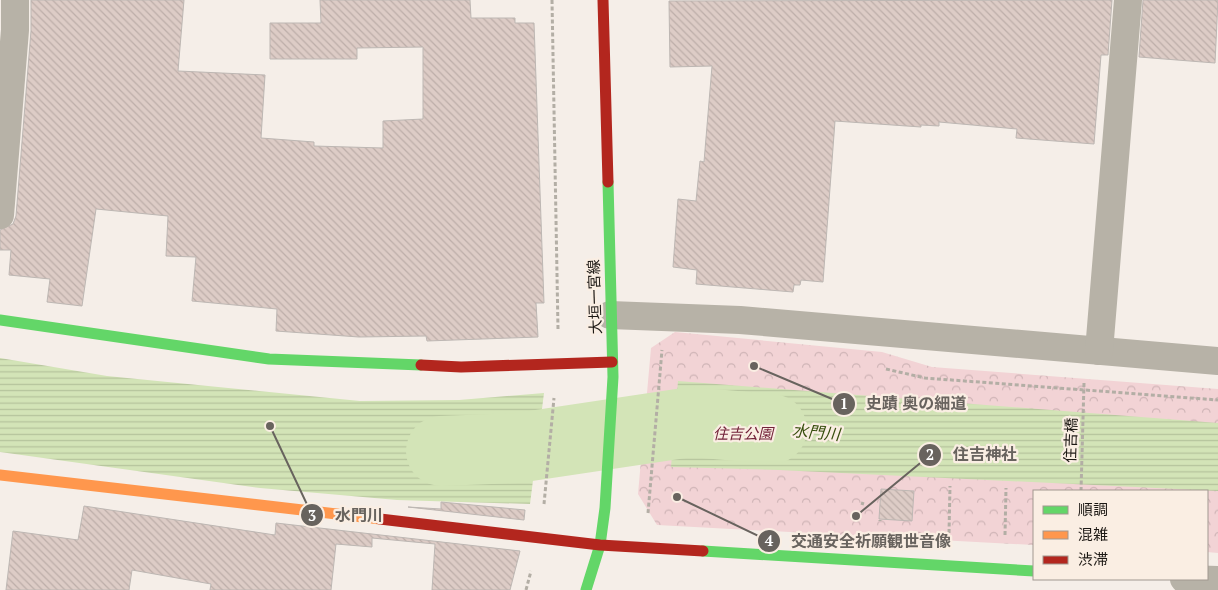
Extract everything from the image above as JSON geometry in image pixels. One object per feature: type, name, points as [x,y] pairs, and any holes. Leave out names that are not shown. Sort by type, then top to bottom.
[{"type":"street","points":[[0,215],[15,30],[15,0]]},
{"type":"street","name":"大垣一宮線","points":[[586,590],[600,545],[605,508],[613,377],[603,0]]},
{"type":"street","points":[[1099,351],[1128,0]]},
{"type":"street","points":[[610,315],[740,320],[1218,361]]},
{"type":"street","points":[[0,320],[268,359],[461,367],[612,362]]},
{"type":"street","points":[[0,475],[600,545],[1033,572]]},
{"type":"path","points":[[544,506],[557,364],[552,0]]},
{"type":"path","points":[[648,517],[659,371]]},
{"type":"path","name":"住吉橋","points":[[1080,490],[1084,390],[1218,400]]},
{"type":"path","points":[[948,534],[950,486]]},
{"type":"path","points":[[1005,537],[1006,488]]},
{"type":"green space","name":"住吉公園","points":[[675,332],[882,352],[932,367],[1218,389],[1218,553],[1208,552],[1208,490],[1033,490],[1033,545],[657,525],[638,494],[651,348]]},
{"type":"water","points":[[0,358],[107,376],[360,401],[459,400],[544,393],[530,504],[397,500],[260,488],[0,452]]},
{"type":"water","name":"水門川","points":[[678,381],[1218,423],[1218,491],[779,470],[671,467]]},
{"type":"building","points":[[31,0],[184,0],[178,71],[265,75],[261,138],[314,142],[314,146],[383,148],[383,121],[423,119],[423,47],[357,48],[357,59],[270,59],[270,23],[321,23],[320,0],[470,0],[471,18],[515,18],[515,23],[534,23],[544,303],[536,303],[538,337],[427,341],[426,336],[359,337],[276,331],[277,309],[192,301],[196,257],[166,256],[168,216],[96,209],[82,306],[47,302],[50,279],[9,275],[11,250],[0,250],[0,230],[13,224],[16,216],[31,31]]},
{"type":"building","points":[[1112,0],[1108,55],[1101,55],[1094,144],[1016,138],[1017,129],[939,122],[939,126],[921,125],[921,127],[835,121],[823,282],[801,280],[800,285],[794,285],[793,292],[696,284],[697,270],[673,267],[678,199],[696,201],[700,161],[704,162],[712,66],[670,67],[669,1]]},
{"type":"building","points":[[1143,0],[1218,0],[1215,63],[1139,57]]},
{"type":"building","points":[[881,489],[914,491],[912,521],[879,519]]},
{"type":"building","points":[[441,502],[525,510],[524,520],[408,507],[441,509]]},
{"type":"building","points":[[84,506],[275,535],[276,523],[520,551],[510,590],[432,590],[435,544],[372,538],[372,547],[336,544],[331,590],[210,590],[211,584],[132,570],[129,590],[6,590],[13,531],[78,540]]},
{"type":"waterway","name":"水門川","points":[[441,451],[517,448],[691,422],[772,429]]},
{"type":"traffic: fast","points":[[586,590],[600,545],[605,508],[613,377],[608,182]]},
{"type":"traffic: fast","points":[[0,320],[269,359],[421,365]]},
{"type":"traffic: fast","points":[[703,551],[1033,571]]},
{"type":"traffic: slow","points":[[0,475],[380,519]]},
{"type":"traffic: jam","points":[[603,0],[608,182]]},
{"type":"traffic: jam","points":[[421,365],[461,367],[612,362]]},
{"type":"traffic: jam","points":[[380,519],[600,545],[703,551]]},
{"type":"place","name":"史蹟 奥の細道","points":[[754,366]]},
{"type":"place","name":"水門川","points":[[270,426]]},
{"type":"place","name":"交通安全祈願観世音像","points":[[677,497]]},
{"type":"place","name":"住吉神社","points":[[856,516]]}]
